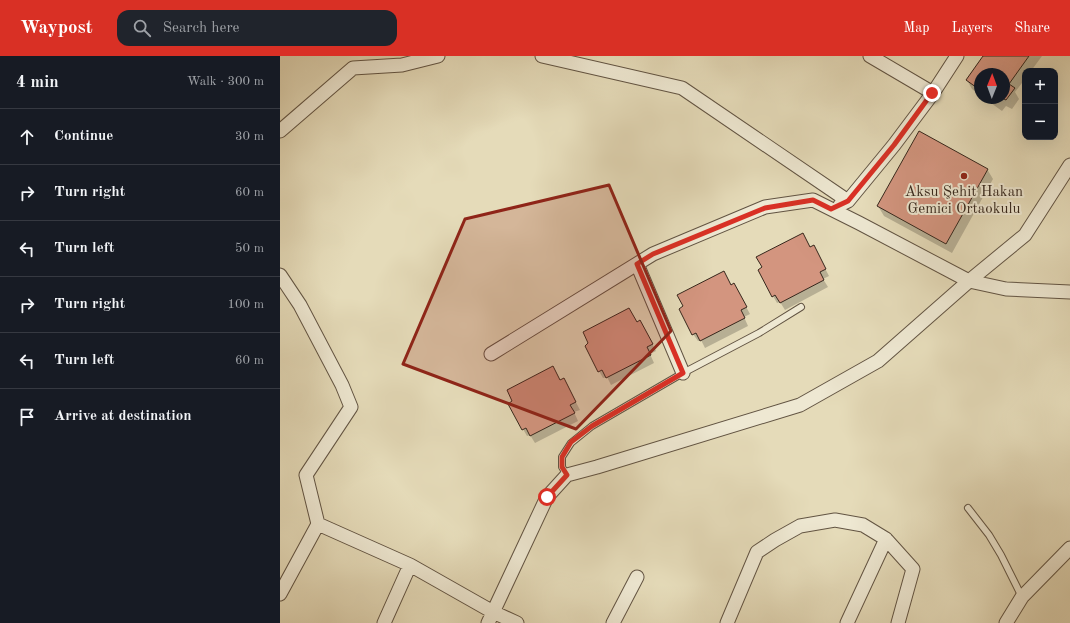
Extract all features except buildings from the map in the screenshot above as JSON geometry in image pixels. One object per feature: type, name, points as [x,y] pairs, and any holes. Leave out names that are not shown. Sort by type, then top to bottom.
[{"type":"street","points":[[280,131],[353,68],[402,65],[438,56]]},
{"type":"street","points":[[542,56],[682,88],[848,201]]},
{"type":"street","points":[[870,56],[932,93]]},
{"type":"street","points":[[831,209],[848,201],[894,145],[957,56]]},
{"type":"street","points":[[490,617],[547,497],[567,475],[800,405],[878,361],[968,281],[1025,235],[1070,166]]},
{"type":"street","points":[[491,354],[653,254],[765,208],[813,200],[968,281],[1006,289],[1070,292]]},
{"type":"street","points":[[637,264],[683,373]]},
{"type":"street","points":[[280,275],[300,305],[342,384],[352,407],[306,475],[318,524],[280,594]]},
{"type":"street","points":[[727,623],[757,552],[774,540],[800,526],[835,520],[863,524],[886,540],[913,569],[898,623]]},
{"type":"street","points":[[318,524],[410,565],[490,617],[517,623]]},
{"type":"street","points":[[847,623],[886,540]]},
{"type":"street","points":[[1006,623],[1022,597],[1070,548]]},
{"type":"street","points":[[384,623],[410,565]]},
{"type":"street","points":[[613,623],[637,577]]},
{"type":"lane","points":[[567,475],[562,467],[562,457],[571,442],[592,426],[683,373],[759,333],[801,307]]},
{"type":"lane","points":[[968,508],[997,548],[1022,597]]},
{"type":"highlighted area","points":[[609,185],[671,331],[576,429],[403,364],[465,219]]},
{"type":"place","name":"Aksu Şehit Hakan Gemici Ortaokulu","points":[[964,176]]},
{"type":"route","points":[[547,497],[567,475],[562,467],[562,457],[571,442],[592,426],[683,373],[637,264],[653,254],[765,208],[813,200],[831,209],[848,201],[894,145],[932,93]]}]
